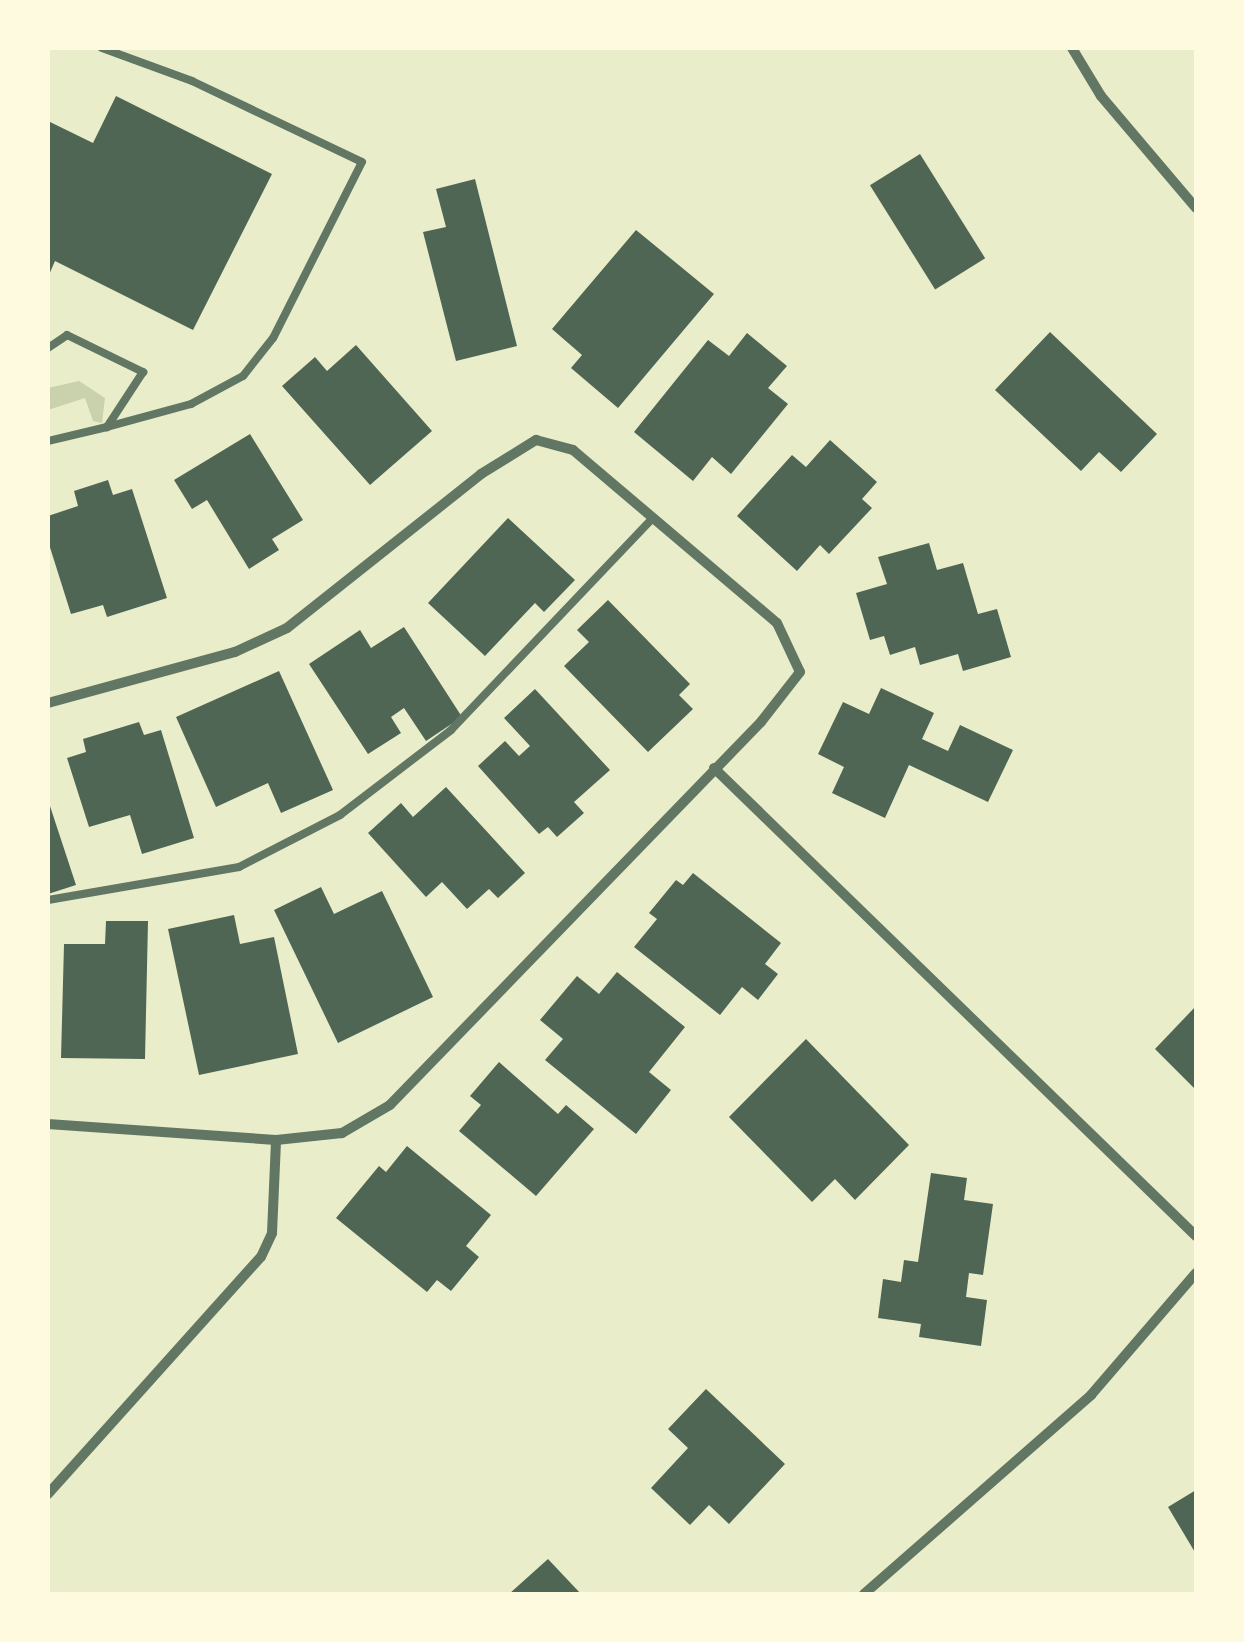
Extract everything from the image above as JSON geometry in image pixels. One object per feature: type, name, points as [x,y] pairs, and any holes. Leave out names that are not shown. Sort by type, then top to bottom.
[{"type":"street","points":[[1072,48],[1101,96],[1196,208]]},
{"type":"street","points":[[48,703],[235,652],[287,628],[481,474],[536,440],[572,450],[778,623],[800,672],[714,768],[390,1105],[342,1133],[276,1140],[48,1124]]},
{"type":"street","points":[[714,768],[1196,1236]]},
{"type":"street","points":[[48,1494],[261,1257],[272,1233],[276,1140]]},
{"type":"street","points":[[864,1594],[1090,1395],[1196,1274]]},
{"type":"lane","points":[[48,441],[192,404],[242,376],[273,338],[362,162],[192,82],[102,48]]},
{"type":"lane","points":[[48,348],[67,335],[143,372],[107,427]]},
{"type":"lane","points":[[48,900],[239,867],[340,815],[451,730],[653,518]]},
{"type":"green space","points":[[79,381],[105,398],[102,423],[93,421],[85,398],[48,410],[48,388]]},
{"type":"building","points":[[116,96],[272,174],[193,330],[55,261],[48,277],[48,121],[93,143]]},
{"type":"building","points":[[920,154],[985,258],[935,290],[870,185]]},
{"type":"building","points":[[475,179],[517,346],[456,361],[423,232],[446,227],[436,189]]},
{"type":"building","points":[[636,230],[714,294],[618,408],[571,368],[582,355],[552,329]]},
{"type":"building","points":[[1050,332],[1157,434],[1121,472],[1099,452],[1081,471],[995,390]]},
{"type":"building","points":[[747,333],[787,366],[768,388],[788,404],[731,474],[712,457],[693,481],[634,432],[708,340],[729,356]]},
{"type":"building","points":[[356,345],[432,431],[370,485],[282,386],[315,357],[327,371]]},
{"type":"building","points":[[250,434],[303,520],[272,539],[279,550],[249,569],[207,500],[192,509],[174,480]]},
{"type":"building","points":[[830,440],[877,482],[862,499],[872,508],[829,554],[820,545],[797,571],[737,516],[792,455],[806,467]]},
{"type":"building","points":[[108,480],[113,495],[132,489],[167,598],[107,617],[103,605],[71,614],[48,541],[48,516],[78,506],[74,491]]},
{"type":"building","points":[[508,518],[575,580],[544,612],[535,603],[485,656],[428,603]]},
{"type":"building","points":[[929,543],[937,570],[963,563],[978,614],[997,609],[1011,657],[963,671],[958,654],[920,665],[915,647],[890,655],[884,636],[870,640],[856,593],[887,584],[878,557]]},
{"type":"building","points":[[608,600],[690,684],[679,695],[693,709],[648,752],[564,666],[589,642],[577,630]]},
{"type":"building","points":[[404,627],[462,717],[426,741],[404,708],[391,717],[401,733],[368,754],[309,664],[360,630],[371,648]]},
{"type":"building","points":[[279,671],[333,790],[281,813],[268,783],[216,807],[176,717]]},
{"type":"building","points":[[881,688],[934,713],[922,739],[948,751],[960,725],[1013,750],[988,802],[909,765],[885,818],[832,793],[844,767],[818,754],[843,702],[869,714]]},
{"type":"building","points":[[535,689],[610,770],[574,802],[584,813],[557,837],[548,827],[539,834],[478,766],[505,741],[519,756],[530,746],[504,718]]},
{"type":"building","points":[[139,722],[144,735],[161,730],[194,838],[142,854],[130,815],[89,827],[67,758],[86,752],[83,739]]},
{"type":"building","points":[[446,787],[525,873],[498,898],[489,889],[467,909],[442,882],[426,897],[368,833],[401,803],[413,817]]},
{"type":"building","points":[[48,800],[76,885],[48,894]]},
{"type":"building","points":[[693,873],[781,943],[765,964],[778,974],[758,1000],[742,987],[720,1015],[634,947],[657,919],[649,913],[676,880],[683,885]]},
{"type":"building","points":[[321,887],[334,914],[382,891],[433,997],[338,1043],[274,910]]},
{"type":"building","points":[[234,915],[240,944],[274,937],[298,1054],[199,1075],[168,929]]},
{"type":"building","points":[[106,921],[148,921],[145,1059],[61,1058],[64,944],[105,944]]},
{"type":"building","points":[[617,972],[685,1027],[649,1072],[671,1090],[636,1134],[545,1060],[563,1039],[540,1020],[577,976],[599,994]]},
{"type":"building","points":[[1196,1006],[1196,1090],[1155,1049]]},
{"type":"building","points":[[806,1039],[909,1145],[855,1200],[835,1179],[812,1202],[729,1117]]},
{"type":"building","points":[[499,1062],[558,1114],[566,1105],[594,1129],[536,1196],[459,1131],[481,1105],[470,1096]]},
{"type":"building","points":[[407,1146],[491,1215],[466,1246],[479,1257],[451,1291],[437,1280],[427,1292],[336,1218],[379,1166],[386,1172]]},
{"type":"building","points":[[931,1173],[967,1178],[964,1200],[993,1204],[983,1275],[969,1273],[966,1297],[987,1300],[981,1346],[919,1337],[921,1324],[878,1318],[883,1279],[901,1282],[904,1260],[918,1262]]},
{"type":"building","points":[[706,1389],[785,1464],[729,1524],[709,1505],[690,1525],[651,1488],[688,1448],[668,1429]]},
{"type":"building","points":[[1196,1490],[1196,1554],[1168,1507]]},
{"type":"building","points":[[548,1559],[581,1594],[509,1594]]}]
